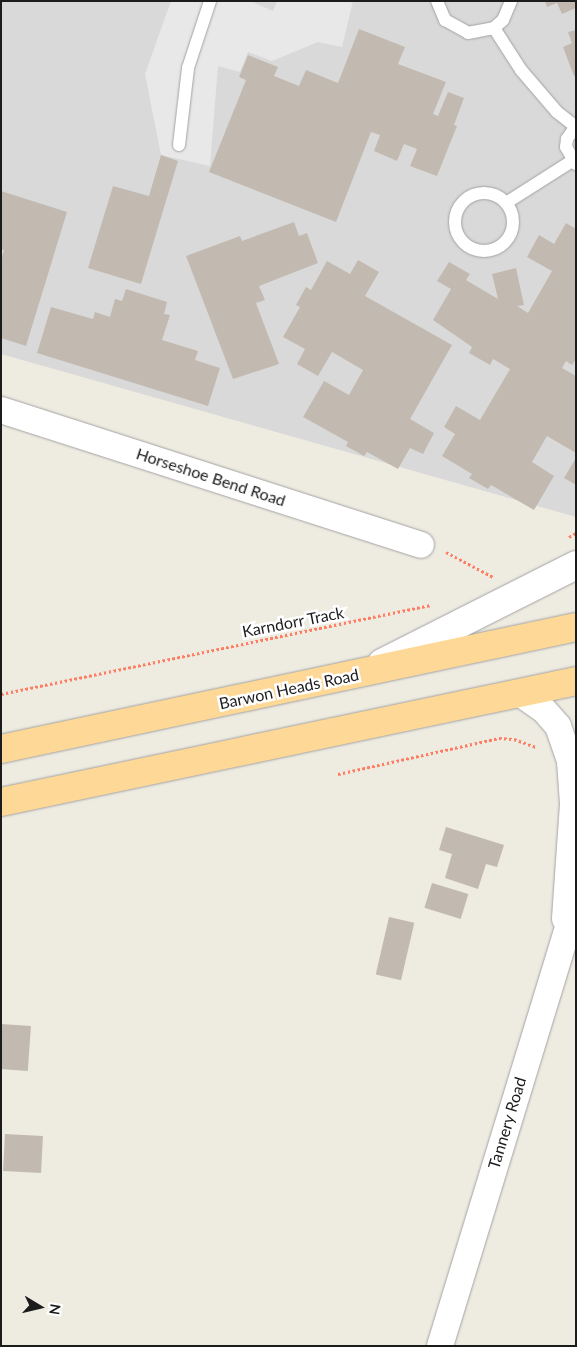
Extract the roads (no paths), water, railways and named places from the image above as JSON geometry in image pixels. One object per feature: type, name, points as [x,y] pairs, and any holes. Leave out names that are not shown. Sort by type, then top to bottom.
[{"type":"main road","name":"Barwon Heads Road","points":[[1,749],[576,627]]},
{"type":"main road","points":[[1,802],[576,681]]},
{"type":"street","name":"Horseshoe Bend Road","points":[[1,410],[421,545]]},
{"type":"street","points":[[358,674],[483,615],[576,565]]},
{"type":"street","points":[[521,694],[549,715],[564,738],[570,761],[573,804],[564,937]]},
{"type":"street","name":"Tannery Road","points":[[440,1346],[576,900]]},
{"type":"lane","points":[[179,145],[188,68],[210,1]]},
{"type":"lane","points":[[437,1],[445,20],[455,29],[481,33],[494,28],[503,20],[511,1]]},
{"type":"lane","points":[[494,28],[521,70],[557,112],[576,126],[566,147],[574,162],[506,203]]},
{"type":"lane","points":[[489,193],[506,203],[513,222],[506,241],[489,251],[469,247],[462,241],[457,232],[457,212],[469,197],[489,193]]}]
